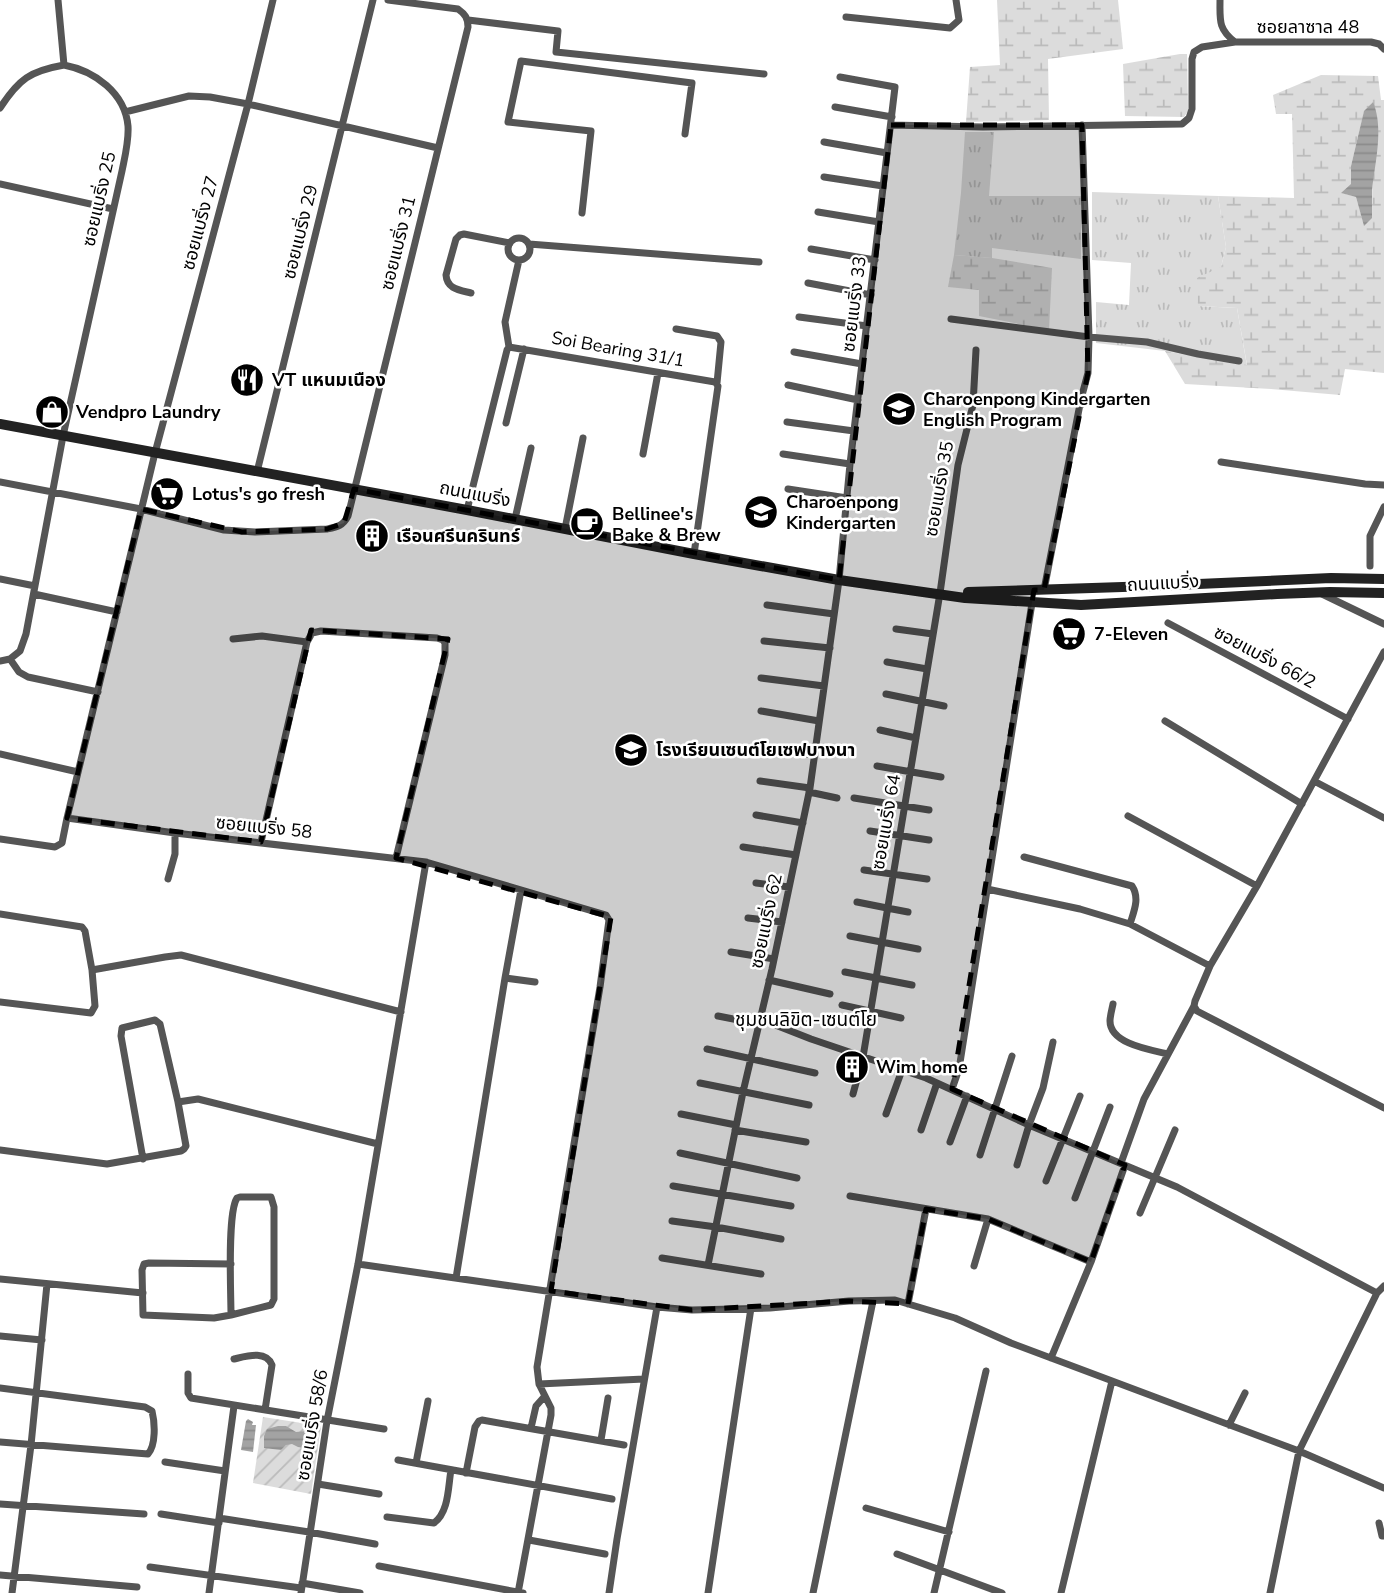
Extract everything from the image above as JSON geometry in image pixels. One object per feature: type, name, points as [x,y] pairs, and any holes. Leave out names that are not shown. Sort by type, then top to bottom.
[{"type":"main road","name":"ถนนแบริ่ง","points":[[0,424],[839,580],[965,597],[1081,605],[1320,592],[1384,593]]},
{"type":"main road","name":"ถนนแบริ่ง","points":[[942,593],[1317,578],[1384,579]]},
{"type":"street","points":[[58,0],[64,65]]},
{"type":"street","name":"ซอยแบริ่ง 27","points":[[155,453],[273,0]]},
{"type":"street","name":"ซอยแบริ่ง 29","points":[[257,472],[373,0]]},
{"type":"street","points":[[388,0],[458,9],[468,20],[558,31],[556,52],[764,74]]},
{"type":"street","points":[[846,17],[950,28],[958,20],[956,0]]},
{"type":"street","name":"ซอยลาซาล 48","points":[[1220,0],[1220,21],[1225,34],[1234,42],[1371,42],[1384,49]]},
{"type":"street","name":"ซอยแบริ่ง 31","points":[[141,509],[243,533],[327,529],[344,523],[348,516],[467,36],[468,20]]},
{"type":"street","points":[[835,107],[891,121],[983,127],[1182,124],[1189,118],[1192,109],[1194,52],[1202,47],[1234,42]]},
{"type":"street","points":[[582,213],[591,131],[508,121],[521,61],[692,83],[685,134]]},
{"type":"street","points":[[0,108],[24,79],[43,69],[64,65],[79,68],[95,76],[107,86],[125,112],[199,95],[438,148]]},
{"type":"street","name":"ซอยแบริ่ง 33","points":[[839,580],[850,464],[895,87],[840,77]]},
{"type":"street","name":"ซอยแบริ่ง 25","points":[[10,659],[20,651],[23,644],[52,492],[127,151],[128,125],[125,112]]},
{"type":"street","points":[[1044,590],[1088,373],[1082,125]]},
{"type":"street","points":[[824,142],[887,153]]},
{"type":"street","points":[[824,177],[884,186]]},
{"type":"street","points":[[0,184],[113,208]]},
{"type":"street","points":[[818,212],[879,222]]},
{"type":"street","points":[[471,293],[452,288],[447,280],[456,239],[464,234],[510,243]]},
{"type":"street","points":[[516,238],[524,239],[531,248],[529,255],[519,260],[512,257],[509,254],[510,243],[516,238]]},
{"type":"street","points":[[529,244],[759,261]]},
{"type":"street","points":[[811,249],[875,260]]},
{"type":"street","points":[[467,510],[509,347],[505,321],[519,260]]},
{"type":"street","points":[[808,283],[871,295]]},
{"type":"street","points":[[799,317],[867,326]]},
{"type":"street","points":[[951,318],[1089,338],[1147,342],[1239,360]]},
{"type":"street","points":[[676,329],[717,336],[721,342],[717,383],[719,386],[694,554]]},
{"type":"street","name":"Soi Bearing 31/1","points":[[509,347],[717,383]]},
{"type":"street","points":[[506,423],[524,349]]},
{"type":"street","name":"ซอยแบริ่ง 35","points":[[942,593],[958,465],[972,405],[976,350]]},
{"type":"street","points":[[793,352],[862,364]]},
{"type":"street","points":[[643,454],[658,373]]},
{"type":"street","points":[[788,385],[858,400]]},
{"type":"street","points":[[788,422],[854,431]]},
{"type":"street","points":[[565,529],[583,438]]},
{"type":"street","points":[[515,519],[531,449]]},
{"type":"street","points":[[0,839],[45,847],[55,847],[62,843],[155,453]]},
{"type":"street","points":[[783,454],[850,464]]},
{"type":"street","points":[[1221,462],[1384,485]]},
{"type":"street","points":[[0,482],[141,509]]},
{"type":"street","points":[[788,489],[847,498]]},
{"type":"street","points":[[1370,566],[1370,536],[1384,507]]},
{"type":"street","points":[[0,579],[117,612]]},
{"type":"street","name":"ซอยแบริ่ง 62","points":[[708,1265],[750,1059],[803,823],[839,580]]},
{"type":"street","points":[[1320,592],[1384,624]]},
{"type":"street","name":"ซอยแบริ่ง 64","points":[[853,1094],[863,1057],[927,668],[942,593]]},
{"type":"street","points":[[952,1089],[959,1069],[1032,603]]},
{"type":"street","points":[[767,605],[834,614]]},
{"type":"street","name":"ซอยแบริ่ง 66/2","points":[[1168,623],[1348,719]]},
{"type":"street","points":[[896,629],[933,634]]},
{"type":"street","points":[[261,842],[307,642],[312,633],[321,631],[443,640],[446,643],[445,655],[396,858]]},
{"type":"street","points":[[233,639],[262,636],[307,642]]},
{"type":"street","points":[[764,641],[830,648]]},
{"type":"street","points":[[1051,1358],[1091,1262],[1144,1099],[1194,1006],[1210,966],[1257,886],[1384,652]]},
{"type":"street","points":[[0,661],[10,659],[19,672],[28,677],[98,692]]},
{"type":"street","points":[[887,662],[927,668]]},
{"type":"street","points":[[761,678],[824,686]]},
{"type":"street","points":[[886,694],[944,706]]},
{"type":"street","points":[[761,711],[819,721]]},
{"type":"street","points":[[1165,721],[1302,804]]},
{"type":"street","points":[[880,730],[916,737]]},
{"type":"street","points":[[768,749],[814,755]]},
{"type":"street","points":[[0,754],[78,772]]},
{"type":"street","points":[[877,766],[941,777]]},
{"type":"street","points":[[761,781],[837,798]]},
{"type":"street","points":[[1314,781],[1384,818]]},
{"type":"street","points":[[854,799],[929,810]]},
{"type":"street","points":[[756,815],[803,823]]},
{"type":"street","points":[[1128,816],[1257,886]]},
{"type":"street","name":"ซอยแบริ่ง 58","points":[[67,818],[426,862],[606,915],[610,925],[551,1291]]},
{"type":"street","points":[[870,831],[929,840]]},
{"type":"street","points":[[169,879],[175,854],[175,832]]},
{"type":"street","points":[[743,847],[796,855]]},
{"type":"street","points":[[1024,857],[1132,886],[1136,892],[1136,901],[1130,924]]},
{"type":"street","points":[[426,862],[358,1264],[692,1310],[895,1300],[955,1318],[1011,1343],[1299,1451],[1384,1488]]},
{"type":"street","points":[[864,870],[926,879]]},
{"type":"street","points":[[756,883],[789,887]]},
{"type":"street","points":[[987,889],[1080,909],[1130,924],[1210,966]]},
{"type":"street","points":[[456,1278],[521,890]]},
{"type":"street","points":[[857,902],[908,912]]},
{"type":"street","points":[[0,914],[82,927],[92,970],[95,1006],[92,1013],[0,1002]]},
{"type":"street","points":[[748,918],[782,922]]},
{"type":"street","points":[[850,936],[918,949]]},
{"type":"street","points":[[731,952],[774,959]]},
{"type":"street","points":[[92,970],[181,955],[401,1012]]},
{"type":"street","points":[[845,972],[912,985]]},
{"type":"street","points":[[505,978],[535,982]]},
{"type":"street","points":[[769,980],[830,994]]},
{"type":"street","points":[[1113,1004],[1109,1023],[1114,1033],[1130,1044],[1168,1054]]},
{"type":"street","points":[[842,1005],[901,1018]]},
{"type":"street","points":[[1194,1006],[1197,1011],[1384,1108]]},
{"type":"street","points":[[718,1016],[759,1021],[952,1089],[1029,1125],[1177,1187],[1377,1293]]},
{"type":"street","points":[[0,1150],[107,1164],[143,1159],[184,1149],[185,1139],[178,1102],[158,1021],[122,1028],[121,1036],[143,1159]]},
{"type":"street","points":[[1017,1165],[1043,1088],[1053,1042]]},
{"type":"street","points":[[707,1049],[814,1073]]},
{"type":"street","points":[[981,1155],[1012,1056]]},
{"type":"street","points":[[886,1114],[902,1070]]},
{"type":"street","points":[[700,1083],[809,1105]]},
{"type":"street","points":[[921,1130],[937,1083]]},
{"type":"street","points":[[950,1142],[967,1096]]},
{"type":"street","points":[[1046,1181],[1080,1096]]},
{"type":"street","points":[[178,1102],[205,1100],[378,1144]]},
{"type":"street","points":[[1075,1198],[1110,1107]]},
{"type":"street","points":[[681,1114],[806,1142]]},
{"type":"street","points":[[1140,1213],[1175,1130]]},
{"type":"street","points":[[680,1153],[797,1178]]},
{"type":"street","points":[[673,1186],[791,1206]]},
{"type":"street","points":[[850,1196],[988,1219],[1091,1262]]},
{"type":"street","points":[[231,1264],[149,1263],[144,1264],[142,1270],[143,1315],[215,1318],[231,1315],[271,1305],[274,1299],[274,1208],[271,1197],[240,1197],[234,1200],[231,1315]]},
{"type":"street","points":[[908,1304],[926,1209]]},
{"type":"street","points":[[974,1266],[988,1219]]},
{"type":"street","points":[[672,1221],[781,1240]]},
{"type":"street","points":[[662,1258],[761,1274]]},
{"type":"street","name":"ซอยแบริ่ง 58/6","points":[[301,1588],[327,1421],[358,1264]]},
{"type":"street","points":[[0,1279],[143,1293]]},
{"type":"street","points":[[12,1593],[31,1445],[47,1284]]},
{"type":"street","points":[[1270,1593],[1299,1451],[1377,1293],[1384,1286]]},
{"type":"street","points":[[379,1566],[520,1593],[551,1415],[551,1408],[539,1384],[537,1367],[551,1291]]},
{"type":"street","points":[[813,1593],[873,1301]]},
{"type":"street","points":[[609,1593],[657,1307]]},
{"type":"street","points":[[708,1593],[751,1308]]},
{"type":"street","points":[[0,1336],[42,1340]]},
{"type":"street","points":[[234,1359],[263,1356],[271,1361],[265,1410]]},
{"type":"street","points":[[934,1593],[986,1371]]},
{"type":"street","points":[[188,1374],[188,1393],[191,1398],[384,1429]]},
{"type":"street","points":[[539,1384],[644,1379]]},
{"type":"street","points":[[1061,1593],[1112,1381]]},
{"type":"street","points":[[0,1388],[149,1409],[154,1415],[152,1449],[148,1454],[0,1442]]},
{"type":"street","points":[[1229,1425],[1245,1393]]},
{"type":"street","points":[[531,1428],[536,1406],[544,1397]]},
{"type":"street","points":[[601,1440],[608,1398]]},
{"type":"street","points":[[416,1463],[428,1401]]},
{"type":"street","points":[[209,1593],[234,1406]]},
{"type":"street","points":[[466,1473],[475,1427],[479,1420],[624,1445]]},
{"type":"street","points":[[398,1460],[612,1499]]},
{"type":"street","points":[[164,1462],[225,1471]]},
{"type":"street","points":[[387,1517],[433,1524],[440,1519],[444,1511],[451,1470]]},
{"type":"street","points":[[318,1484],[379,1494]]},
{"type":"street","points":[[0,1504],[144,1514]]},
{"type":"street","points":[[866,1508],[949,1532]]},
{"type":"street","points":[[161,1514],[309,1532],[375,1545]]},
{"type":"street","points":[[1379,1522],[1384,1536]]},
{"type":"street","points":[[529,1540],[605,1554]]},
{"type":"street","points":[[897,1555],[1002,1593]]},
{"type":"street","points":[[150,1567],[301,1588],[360,1593]]},
{"type":"street","points":[[0,1575],[93,1589],[137,1587]]},
{"type":"highlighted area","points":[[891,125],[1082,125],[1088,373],[1044,590],[1034,590],[952,1089],[1125,1165],[1091,1262],[988,1219],[926,1209],[908,1304],[849,1301],[692,1310],[551,1291],[611,917],[396,858],[448,639],[311,630],[261,842],[67,818],[141,509],[242,532],[327,529],[344,523],[354,489],[839,580]]},
{"type":"green space","points":[[997,0],[1118,0],[1123,49],[1048,59],[1049,120],[966,122],[970,67],[1000,65]]},
{"type":"green space","points":[[1187,54],[1188,111],[1184,117],[1125,116],[1123,64]]},
{"type":"green space","points":[[1321,75],[1378,76],[1381,100],[1384,100],[1384,373],[1345,369],[1340,395],[1185,384],[1165,351],[1247,365],[1237,308],[1198,306],[1197,278],[1221,267],[1226,247],[1218,196],[1294,198],[1292,114],[1276,114],[1273,95]],"holes":[[[1373,102],[1372,217],[1364,225],[1356,197],[1342,193],[1352,184],[1351,166],[1364,112]]]},
{"type":"green space","points":[[965,132],[994,132],[989,196],[1081,196],[1081,259],[992,248],[992,258],[954,255]]},
{"type":"green space","points":[[1092,192],[1218,196],[1226,247],[1221,267],[1198,306],[1237,308],[1247,366],[1165,351],[1096,343],[1096,302],[1129,305],[1131,263],[1092,260]]},
{"type":"green space","points":[[954,255],[1052,268],[1049,330],[979,316],[979,290],[948,287]]},
{"type":"green space","points":[[263,1417],[321,1426],[311,1494],[253,1483]]},
{"type":"shaded area","points":[[1373,102],[1378,123],[1378,145],[1372,190],[1372,218],[1364,226],[1356,197],[1341,193],[1351,184],[1351,166],[1364,111]]},
{"type":"shaded area","points":[[248,1419],[253,1422],[252,1425],[256,1425],[253,1452],[241,1450]]},
{"type":"shaded area","points":[[286,1426],[296,1432],[309,1431],[310,1442],[305,1448],[292,1444],[281,1450],[264,1448],[267,1429]]},
{"type":"place","name":"VT แหนมเนือง","points":[[247,380]]},
{"type":"place","name":"Charoenpong Kindergarten English Program","points":[[899,409]]},
{"type":"place","name":"Vendpro Laundry","points":[[52,412]]},
{"type":"place","name":"Lotus's go fresh","points":[[167,494]]},
{"type":"place","name":"Charoenpong Kindergarten","points":[[761,512]]},
{"type":"place","name":"Bellinee's Bake & Brew","points":[[587,524]]},
{"type":"place","name":"เรือนศรีนครินทร์","points":[[372,536]]},
{"type":"place","name":"7-Eleven","points":[[1069,634]]},
{"type":"place","name":"โรงเรียนเซนต์โยเซฟบางนา","points":[[631,750]]},
{"type":"place","name":"Wim home","points":[[852,1067]]},
{"type":"district","name":"ชุมชนลิขิต-เซนต์โย","points":[[806,1020]]}]
